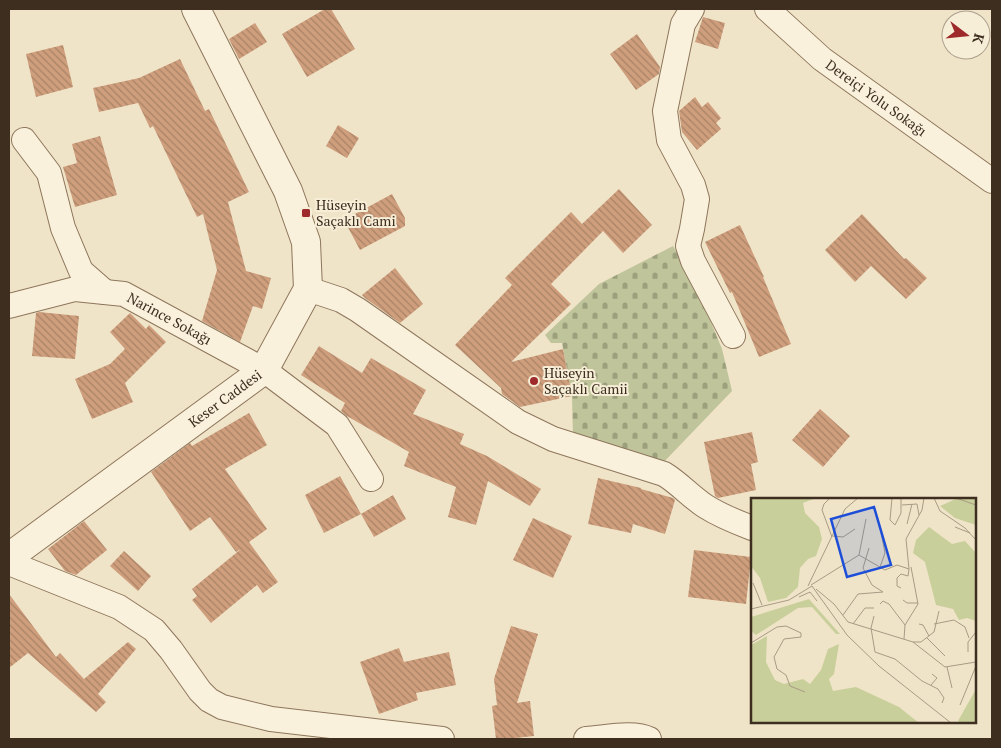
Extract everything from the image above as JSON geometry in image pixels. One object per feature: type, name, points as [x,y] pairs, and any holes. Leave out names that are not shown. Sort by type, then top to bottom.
[{"type":"street","points":[[196,9],[288,191],[306,242],[308,289],[340,300],[358,310],[518,422],[553,439],[664,474],[675,480],[704,506],[751,528]]},
{"type":"street","points":[[692,9],[683,24],[665,111],[669,140],[693,185],[697,199],[688,246],[693,261],[733,336]]},
{"type":"street","name":"Dereiçi Yolu Sokağı","points":[[767,9],[822,59],[992,181]]},
{"type":"street","points":[[24,140],[49,173],[63,228],[81,271],[105,292]]},
{"type":"street","name":"Narince Sokağı","points":[[9,306],[75,289],[124,294],[264,370],[337,425],[371,479]]},
{"type":"street","name":"Keser Caddesi","points":[[9,557],[264,370],[308,289]]},
{"type":"street","points":[[9,563],[119,607],[154,630],[171,650],[200,691],[209,700],[222,707],[271,719],[442,739]]},
{"type":"street","points":[[586,739],[628,736],[642,736],[649,739]]},
{"type":"green space","points":[[673,246],[696,286],[722,349],[732,391],[660,466],[573,438],[572,396],[562,343],[551,343],[545,335],[599,284]]},
{"type":"building","points":[[325,9],[331,9],[355,49],[307,77],[282,34]]},
{"type":"building","points":[[703,17],[725,23],[718,49],[695,42]]},
{"type":"building","points":[[255,23],[267,42],[239,59],[229,39]]},
{"type":"building","points":[[637,34],[660,67],[659,74],[636,90],[610,54]]},
{"type":"building","points":[[63,45],[73,87],[36,97],[26,54]]},
{"type":"building","points":[[180,59],[205,111],[209,109],[249,192],[228,202],[246,271],[271,278],[262,309],[253,306],[240,342],[202,321],[217,270],[203,214],[197,217],[153,126],[150,128],[138,103],[99,112],[93,88],[139,78]]},
{"type":"building","points":[[695,97],[702,107],[708,102],[721,118],[716,123],[721,129],[697,150],[682,132],[679,111]]},
{"type":"building","points":[[338,125],[359,138],[347,158],[326,146]]},
{"type":"building","points":[[100,136],[117,195],[75,207],[63,167],[77,163],[72,144]]},
{"type":"building","points":[[619,189],[652,225],[623,253],[603,231],[551,284],[571,304],[511,362],[563,349],[572,396],[520,407],[502,394],[501,388],[455,345],[512,285],[505,278],[571,212],[582,224]]},
{"type":"building","points":[[392,194],[405,218],[405,226],[360,250],[344,220]]},
{"type":"building","points":[[862,214],[904,259],[906,258],[927,278],[906,299],[871,266],[855,282],[825,250]]},
{"type":"building","points":[[740,225],[764,277],[791,344],[759,357],[732,292],[730,293],[705,242]]},
{"type":"building","points":[[395,268],[423,304],[400,323],[362,295]]},
{"type":"building","points":[[36,313],[79,316],[75,359],[32,356]]},
{"type":"building","points":[[130,313],[146,329],[149,325],[166,342],[125,383],[133,402],[92,419],[75,379],[110,364],[125,349],[110,332]]},
{"type":"building","points":[[319,346],[362,373],[371,358],[426,390],[413,414],[464,434],[460,444],[487,456],[541,489],[530,506],[488,481],[476,525],[448,517],[456,487],[404,466],[409,452],[347,416],[341,411],[345,403],[301,375]]},
{"type":"building","points":[[820,409],[850,436],[823,467],[792,440]]},
{"type":"building","points":[[249,413],[267,445],[225,469],[267,529],[249,542],[278,582],[263,593],[257,585],[211,623],[192,600],[197,596],[192,589],[241,549],[236,552],[210,517],[190,531],[151,472],[190,443],[192,446]]},
{"type":"building","points":[[752,432],[758,462],[751,464],[756,490],[718,498],[715,496],[704,442]]},
{"type":"building","points":[[340,476],[361,514],[324,533],[305,495]]},
{"type":"building","points":[[598,478],[673,498],[675,500],[665,534],[633,524],[631,533],[588,524]]},
{"type":"building","points":[[393,495],[406,519],[374,537],[361,514]]},
{"type":"building","points":[[533,518],[572,536],[553,578],[513,560]]},
{"type":"building","points":[[84,521],[107,550],[76,575],[65,571],[48,549]]},
{"type":"building","points":[[694,550],[751,557],[746,604],[688,597]]},
{"type":"building","points":[[124,551],[151,576],[138,591],[110,566]]},
{"type":"building","points":[[9,594],[56,657],[60,653],[84,679],[128,642],[136,649],[98,694],[106,702],[96,712],[28,653],[9,668]]},
{"type":"building","points":[[511,626],[538,634],[517,703],[530,701],[534,736],[496,739],[492,706],[497,705],[494,679]]},
{"type":"building","points":[[399,648],[404,662],[449,652],[456,685],[416,693],[418,700],[379,714],[360,662]]},
{"type":"place","name":"Hüseyin Saçaklı Cami","points":[[306,213]]},
{"type":"place","name":"Hüseyin Saçaklı Camii","points":[[534,381]]}]
